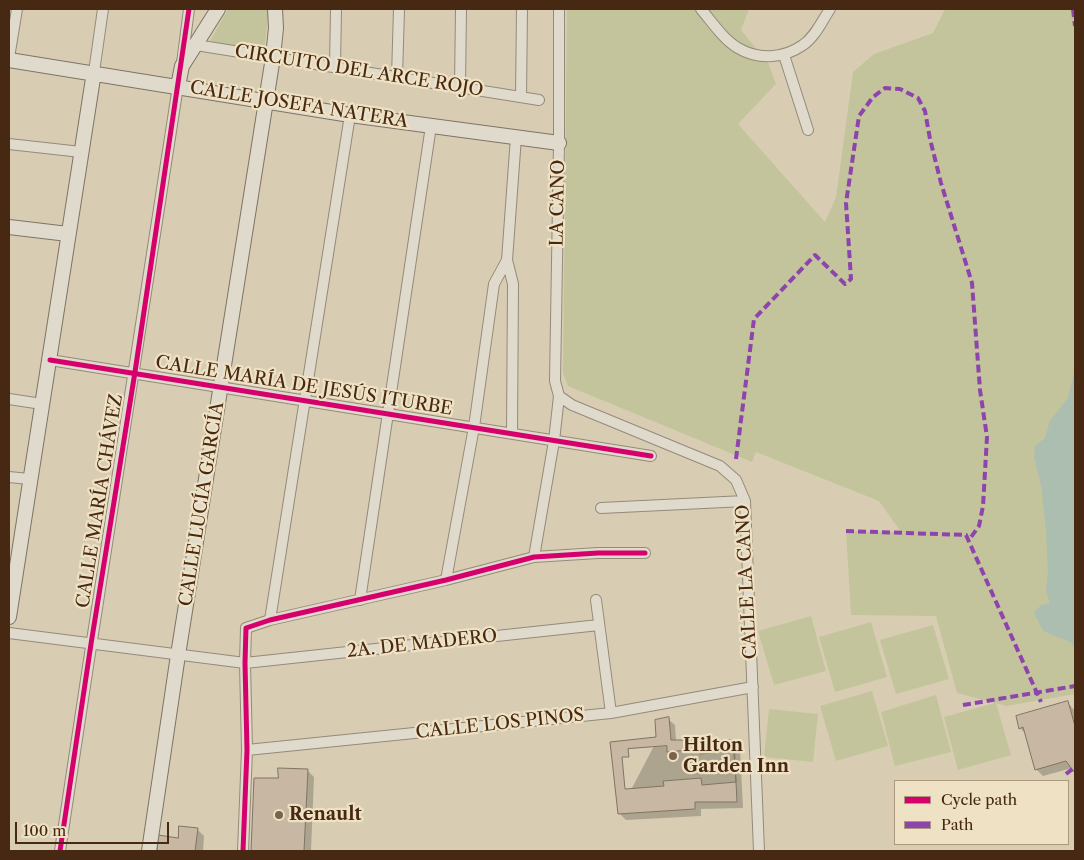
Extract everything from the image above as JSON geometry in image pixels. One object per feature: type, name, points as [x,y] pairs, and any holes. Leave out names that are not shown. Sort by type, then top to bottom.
[{"type":"street","points":[[9,59],[16,9]]},
{"type":"street","points":[[9,617],[13,555],[29,479],[50,360],[103,9]]},
{"type":"street","points":[[182,66],[189,9]]},
{"type":"street","name":"CALLE MARÍA CHÁVEZ","points":[[60,851],[178,86],[182,66],[218,9]]},
{"type":"street","name":"CALLE LUCÍA GARCÍA","points":[[149,851],[272,57],[276,28],[275,9]]},
{"type":"street","points":[[335,67],[336,9]]},
{"type":"street","points":[[397,77],[399,9]]},
{"type":"street","points":[[460,87],[461,9]]},
{"type":"street","points":[[521,97],[522,9]]},
{"type":"street","name":"LA CANO","points":[[534,557],[554,440],[559,396],[555,381],[559,9]]},
{"type":"street","points":[[701,9],[723,36],[736,47],[753,55],[770,57],[784,55],[803,45],[815,32],[830,9]]},
{"type":"street","name":"CIRCUITO DEL ARCE ROJO","points":[[196,45],[539,100]]},
{"type":"street","points":[[784,55],[808,130]]},
{"type":"street","name":"CALLE JOSEFA NATERA","points":[[9,59],[350,115],[559,143]]},
{"type":"street","points":[[270,620],[350,115]]},
{"type":"street","points":[[360,600],[430,126]]},
{"type":"street","points":[[512,433],[513,284],[507,260],[516,137]]},
{"type":"street","points":[[9,144],[81,152]]},
{"type":"street","points":[[9,227],[68,234]]},
{"type":"street","points":[[446,580],[474,427],[494,284],[507,260]]},
{"type":"street","name":"CALLE MARÍA DE JESÚS ITURBE","points":[[50,360],[135,372],[651,456]]},
{"type":"street","name":"CALLE LA CANO","points":[[559,396],[572,405],[720,466],[736,480],[744,501],[759,851]]},
{"type":"street","points":[[9,399],[42,404]]},
{"type":"street","points":[[9,477],[29,479]]},
{"type":"street","points":[[601,508],[744,501]]},
{"type":"street","points":[[243,851],[247,750],[246,628],[270,620],[446,580],[534,557],[598,553],[645,553]]},
{"type":"street","points":[[596,600],[611,713]]},
{"type":"street","name":"2A. DE MADERO","points":[[9,633],[245,663],[599,625]]},
{"type":"street","name":"CALLE LOS PINOS","points":[[247,750],[611,713],[753,687]]},
{"type":"green space","points":[[228,9],[269,9],[264,52],[210,41]]},
{"type":"green space","points":[[567,9],[749,9],[741,30],[768,63],[776,84],[738,124],[825,222],[836,197],[853,72],[874,54],[933,33],[945,9],[1075,9],[1075,694],[1006,706],[996,703],[1011,755],[958,770],[944,717],[995,703],[957,693],[936,616],[851,615],[846,531],[901,532],[879,501],[756,452],[752,462],[568,386],[563,373]]},
{"type":"green space","points":[[811,616],[826,671],[774,685],[758,631]]},
{"type":"green space","points":[[871,622],[887,677],[835,692],[819,637]]},
{"type":"green space","points":[[933,625],[949,679],[896,694],[880,640]]},
{"type":"green space","points":[[872,691],[888,746],[836,761],[820,706]]},
{"type":"green space","points":[[936,695],[951,752],[895,766],[881,712]]},
{"type":"green space","points":[[769,709],[818,714],[813,762],[764,757]]},
{"type":"shaded area","points":[[1075,368],[1075,647],[1070,642],[1043,631],[1034,613],[1041,605],[1050,603],[1046,591],[1048,571],[1041,485],[1034,457],[1035,446],[1045,438],[1050,421],[1068,398]]},
{"type":"building","points":[[1068,701],[1075,726],[1075,773],[1066,761],[1035,770],[1023,727],[1019,729],[1016,716]]},
{"type":"building","name":"Hilton Garden Inn","points":[[669,717],[671,740],[734,740],[737,802],[695,802],[695,809],[618,814],[610,742],[656,737],[655,720]]},
{"type":"building","points":[[667,746],[667,752],[699,749],[700,754],[712,753],[711,748],[733,746],[735,766],[743,767],[735,768],[736,782],[702,785],[701,778],[663,781],[664,786],[625,789],[622,757],[629,757],[628,749]]},
{"type":"building","name":"Renault","points":[[278,768],[308,769],[304,851],[251,851],[254,778],[278,778]]},
{"type":"building","points":[[179,826],[198,828],[195,851],[157,851],[158,835],[178,838]]},
{"type":"marked path","points":[[1073,9],[1075,26]]},
{"type":"marked path","points":[[736,459],[754,319],[815,255],[845,284],[851,279],[846,203],[859,116],[873,97],[885,88],[900,89],[918,98],[925,111],[941,183],[972,283],[980,390],[987,437],[983,506],[979,526],[969,540]]},
{"type":"marked path","points":[[846,531],[966,535],[1041,702]]},
{"type":"marked path","points":[[963,705],[1075,686]]},
{"type":"marked path","points":[[1066,774],[1075,767]]},
{"type":"cycle path","points":[[60,851],[135,372],[189,9]]},
{"type":"cycle path","points":[[50,360],[651,456]]},
{"type":"cycle path","points":[[243,851],[247,750],[246,628],[270,620],[446,580],[534,557],[598,553],[645,553]]},
{"type":"place","name":"Hilton Garden Inn","points":[[673,756]]},
{"type":"place","name":"Renault","points":[[279,815]]}]
